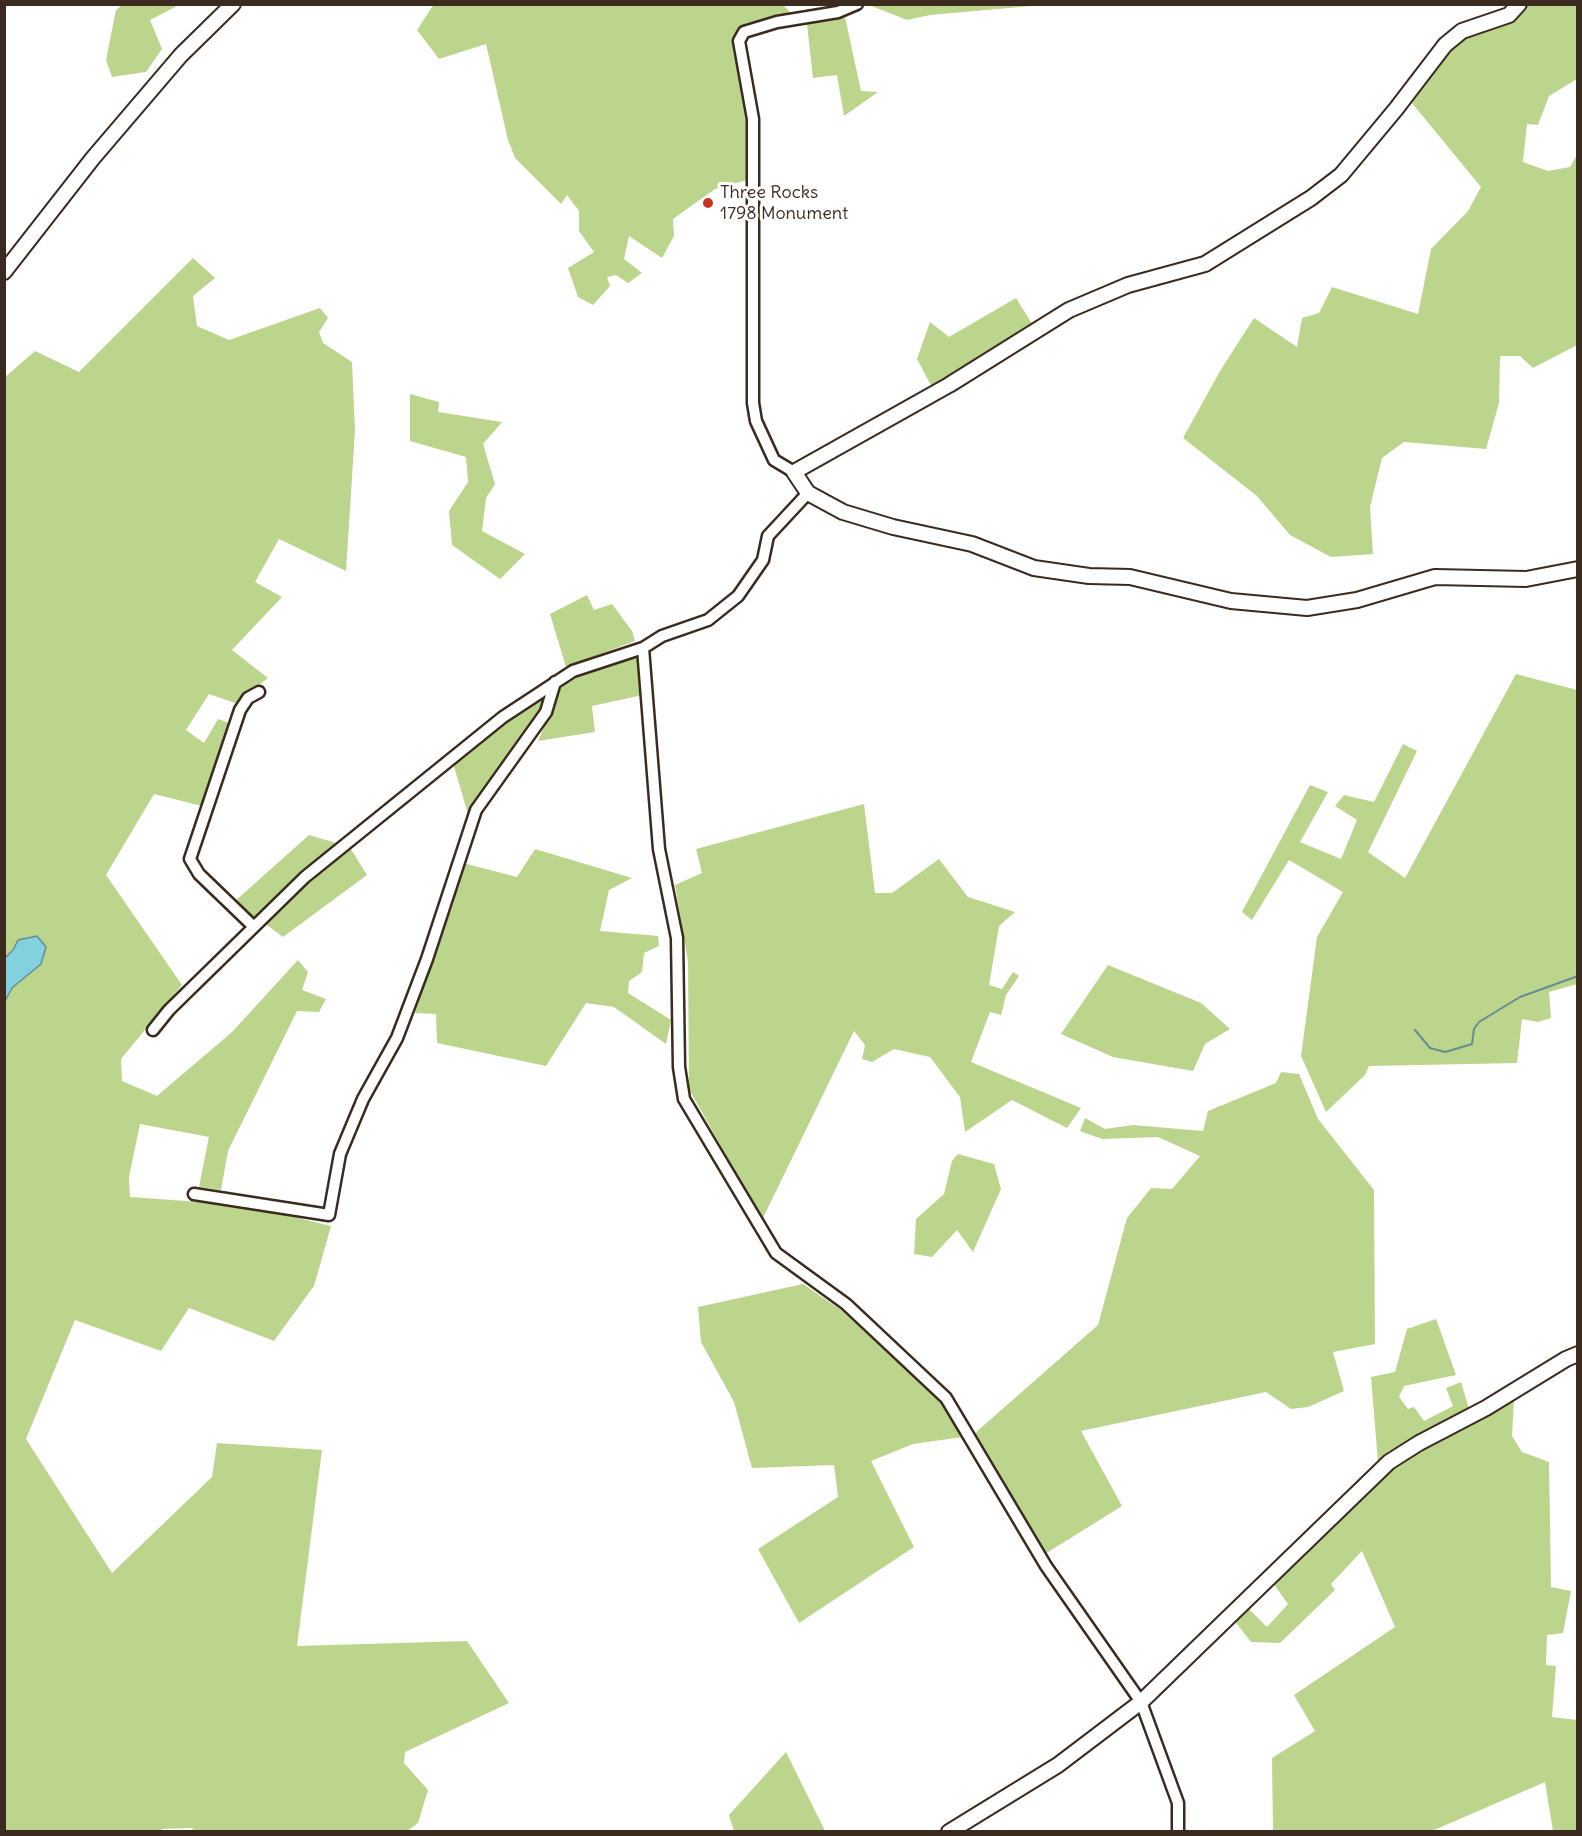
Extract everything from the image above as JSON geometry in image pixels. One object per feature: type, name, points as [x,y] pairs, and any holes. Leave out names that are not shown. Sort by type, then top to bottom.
[{"type":"street","points":[[4,272],[93,158],[181,55],[233,4]]},
{"type":"street","points":[[857,4],[838,12],[777,22],[744,32],[739,40],[753,119],[753,403],[756,421],[774,460],[794,472],[808,493],[843,512],[893,527],[972,543],[1034,568],[1089,576],[1130,577],[1231,601],[1268,605],[1317,607],[1357,600],[1435,577],[1526,579],[1578,568]]},
{"type":"street","points":[[794,472],[949,385],[1069,310],[1128,285],[1205,264],[1311,198],[1341,175],[1445,45],[1462,31],[1509,15],[1519,4]]},
{"type":"street","points":[[153,1030],[169,1010],[305,877],[503,717],[573,671],[643,648],[662,636],[708,620],[738,596],[763,560],[768,536],[808,493]]},
{"type":"street","points":[[643,648],[659,849],[677,938],[679,1067],[684,1099],[776,1253],[846,1304],[946,1398],[1046,1566],[1141,1702],[1178,1803],[1178,1832]]},
{"type":"street","points":[[194,1194],[329,1215],[340,1154],[363,1099],[397,1038],[427,959],[476,810],[546,712],[555,682]]},
{"type":"street","points":[[253,926],[199,874],[190,859],[240,710],[248,698],[259,692]]},
{"type":"street","points":[[949,1832],[1058,1765],[1141,1702],[1389,1462],[1578,1354]]},
{"type":"green space","points":[[123,4],[179,5],[150,20],[162,49],[146,72],[112,77],[106,60],[116,10]]},
{"type":"green space","points":[[434,4],[782,4],[792,14],[740,28],[734,38],[748,118],[747,180],[715,189],[673,219],[674,236],[662,258],[629,236],[624,259],[642,273],[628,283],[616,275],[607,277],[610,286],[593,305],[578,297],[568,268],[594,252],[579,231],[579,211],[567,195],[561,204],[515,158],[508,140],[486,44],[439,59],[417,30]]},
{"type":"green space","points":[[1043,4],[930,15],[907,20],[869,5]]},
{"type":"green space","points":[[1525,5],[1576,5],[1577,79],[1549,96],[1538,125],[1527,124],[1523,162],[1548,171],[1570,167],[1577,155],[1577,345],[1533,368],[1520,356],[1500,356],[1499,403],[1486,449],[1404,442],[1382,458],[1370,507],[1373,554],[1331,557],[1290,535],[1257,496],[1183,438],[1220,371],[1254,318],[1297,347],[1302,318],[1319,313],[1332,287],[1418,314],[1431,249],[1468,211],[1481,187],[1412,103],[1453,48],[1470,36],[1515,19]]},
{"type":"green space","points":[[845,17],[861,91],[878,92],[844,116],[837,75],[813,78],[807,24]]},
{"type":"green space","points":[[193,258],[215,278],[193,296],[197,326],[229,340],[320,308],[328,318],[319,332],[323,343],[352,362],[355,431],[346,571],[279,539],[255,582],[282,597],[232,650],[268,678],[235,703],[209,694],[186,730],[204,743],[218,719],[232,724],[202,806],[154,794],[106,875],[182,985],[121,1059],[122,1081],[157,1096],[232,1032],[298,960],[308,972],[302,990],[326,999],[319,1012],[297,1011],[228,1151],[221,1190],[199,1187],[209,1137],[140,1124],[129,1177],[130,1197],[244,1205],[331,1226],[314,1286],[274,1341],[189,1308],[161,1351],[75,1320],[26,1439],[112,1573],[212,1477],[217,1443],[322,1450],[297,1646],[467,1641],[509,1703],[405,1752],[404,1763],[428,1790],[418,1823],[407,1831],[192,1831],[193,1828],[162,1829],[161,1832],[5,1831],[4,378],[35,351],[79,372]]},
{"type":"green space","points":[[1016,298],[1034,327],[933,389],[917,359],[930,322],[949,337]]},
{"type":"green space","points":[[410,394],[439,402],[438,412],[502,422],[483,444],[495,484],[486,498],[482,531],[525,554],[500,579],[452,545],[449,511],[468,482],[466,457],[410,441]]},
{"type":"green space","points":[[587,595],[594,610],[612,604],[632,631],[635,641],[566,667],[550,614]]},
{"type":"green space","points":[[638,655],[643,695],[592,706],[595,732],[538,741],[561,688],[584,673]]},
{"type":"green space","points":[[1516,674],[1577,690],[1577,984],[1549,992],[1551,1018],[1538,1022],[1522,1019],[1517,1063],[1369,1066],[1365,1075],[1326,1112],[1301,1056],[1317,937],[1343,892],[1289,860],[1252,920],[1242,912],[1310,785],[1328,792],[1300,842],[1341,859],[1357,820],[1335,806],[1344,795],[1374,802],[1403,744],[1417,751],[1368,852],[1405,878]]},
{"type":"green space","points":[[547,692],[541,712],[509,752],[468,814],[453,763]]},
{"type":"green space","points":[[864,804],[875,893],[892,893],[939,859],[968,897],[1015,912],[999,926],[989,985],[1002,989],[1013,972],[1019,976],[1006,995],[1001,1015],[990,1012],[971,1062],[1081,1108],[1067,1128],[1012,1100],[965,1132],[960,1097],[930,1057],[894,1049],[872,1062],[862,1059],[865,1045],[854,1031],[762,1220],[689,1089],[688,961],[675,885],[702,873],[696,849]]},
{"type":"green space","points":[[309,835],[336,843],[255,917],[242,912],[234,902]]},
{"type":"green space","points":[[349,846],[367,875],[283,937],[263,922]]},
{"type":"green space","points":[[535,849],[632,878],[609,890],[600,931],[658,936],[659,946],[644,953],[642,972],[629,981],[628,993],[671,1020],[666,1044],[614,1007],[586,1003],[546,1066],[437,1043],[436,1014],[415,1013],[463,863],[517,877]]},
{"type":"green space","points":[[1108,965],[1201,1003],[1230,1029],[1205,1044],[1193,1071],[1113,1057],[1061,1034]]},
{"type":"green space","points":[[1281,1072],[1299,1074],[1318,1119],[1374,1190],[1375,1344],[1333,1352],[1344,1391],[1308,1407],[1291,1409],[1266,1392],[1081,1431],[1122,1506],[1045,1554],[1013,1507],[974,1434],[1098,1325],[1127,1218],[1151,1188],[1172,1189],[1200,1156],[1158,1137],[1102,1139],[1080,1131],[1085,1118],[1105,1129],[1133,1125],[1203,1131],[1208,1111],[1276,1083]]},
{"type":"green space","points":[[958,1154],[994,1164],[1001,1189],[973,1252],[957,1230],[932,1257],[914,1254],[916,1219],[944,1194],[952,1161]]},
{"type":"green space","points":[[803,1284],[841,1310],[921,1382],[948,1409],[963,1437],[913,1444],[871,1461],[914,1547],[799,1623],[758,1549],[838,1497],[834,1465],[752,1468],[734,1402],[701,1342],[698,1307]]},
{"type":"green space","points":[[1436,1319],[1456,1375],[1404,1386],[1399,1397],[1408,1409],[1414,1407],[1424,1421],[1453,1406],[1446,1388],[1461,1382],[1470,1412],[1403,1443],[1378,1462],[1371,1377],[1395,1372],[1407,1329]]},
{"type":"green space","points":[[1514,1399],[1512,1436],[1522,1452],[1549,1462],[1551,1587],[1571,1591],[1563,1633],[1547,1635],[1546,1665],[1556,1666],[1552,1717],[1577,1720],[1577,1831],[1553,1831],[1545,1782],[1432,1831],[1273,1831],[1272,1758],[1315,1731],[1294,1695],[1395,1627],[1362,1551],[1331,1584],[1335,1590],[1280,1643],[1251,1642],[1234,1620],[1249,1609],[1267,1627],[1288,1604],[1273,1583],[1404,1457],[1446,1434],[1483,1419]]},
{"type":"green space","points":[[786,1752],[825,1831],[734,1831],[729,1815]]},
{"type":"water","points":[[37,936],[46,947],[41,964],[12,988],[5,1001],[5,958],[13,950],[18,940]]},
{"type":"waterway","points":[[1415,1030],[1430,1048],[1445,1052],[1472,1044],[1474,1029],[1479,1022],[1520,997],[1578,976]]},
{"type":"place","name":"Three Rocks 1798 Monument","points":[[708,203]]}]
